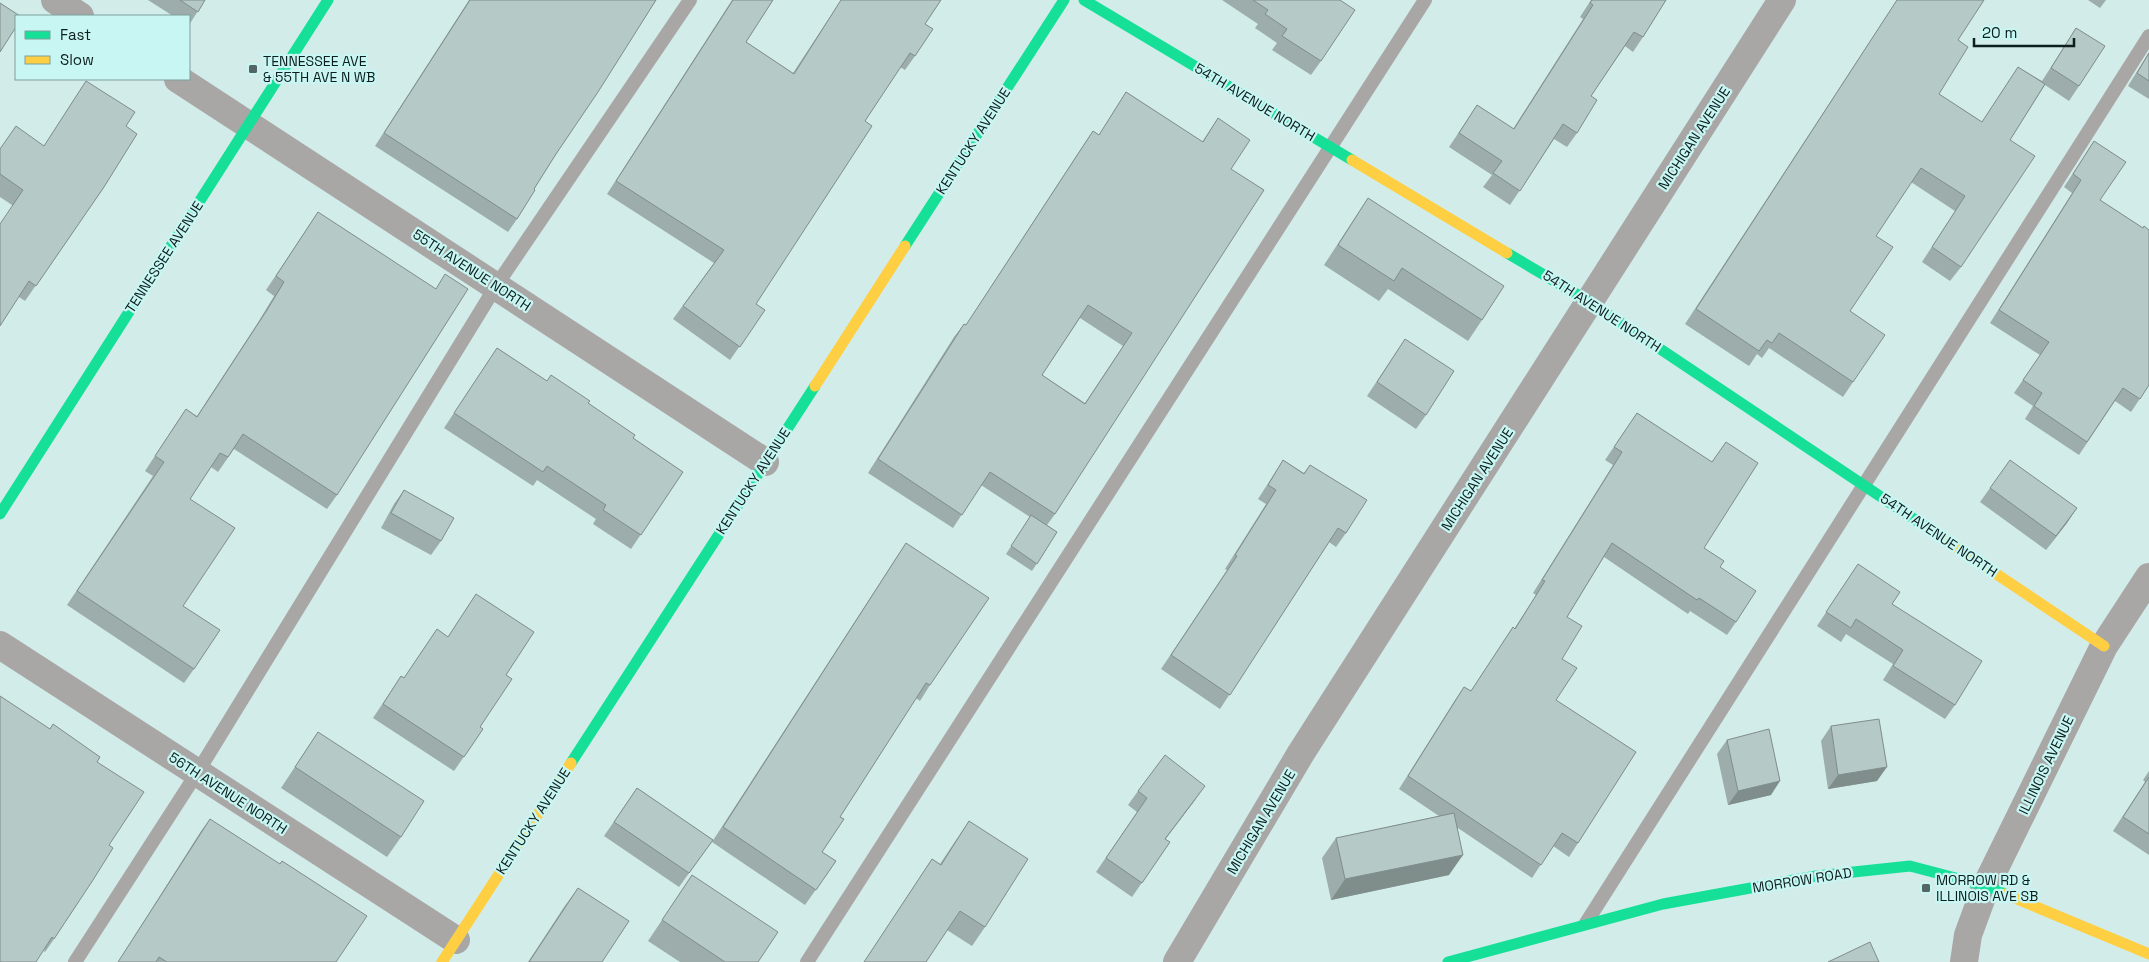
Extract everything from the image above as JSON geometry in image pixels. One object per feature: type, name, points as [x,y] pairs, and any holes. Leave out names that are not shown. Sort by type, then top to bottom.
[{"type":"street","points":[[55,0],[78,15]]},
{"type":"street","name":"TENNESSEE AVENUE","points":[[0,514],[328,0]]},
{"type":"street","name":"KENTUCKY AVENUE","points":[[449,951],[1064,0]]},
{"type":"street","name":"54TH AVENUE NORTH","points":[[1084,0],[1590,302],[2104,646]]},
{"type":"street","name":"MICHIGAN AVENUE","points":[[1177,962],[1301,753],[1782,0]]},
{"type":"street","name":"55TH AVENUE NORTH","points":[[180,80],[765,462]]},
{"type":"street","name":"ILLINOIS AVENUE","points":[[1964,962],[1968,934],[1986,886],[2104,646],[2149,577]]},
{"type":"street","name":"56TH AVENUE NORTH","points":[[0,645],[197,773],[449,951]]},
{"type":"street","name":"MORROW ROAD","points":[[1448,962],[1663,904],[1816,876],[1910,866],[1986,886],[2149,954]]},
{"type":"lane","points":[[75,962],[197,773],[496,286],[690,0]]},
{"type":"lane","points":[[807,962],[1425,0]]},
{"type":"lane","points":[[1584,925],[2149,36]]},
{"type":"building","points":[[180,0],[205,0],[198,12]]},
{"type":"building","points":[[470,0],[656,0],[556,154],[517,219],[384,133]]},
{"type":"building","points":[[733,0],[773,0],[746,42],[794,74],[841,0],[941,0],[925,24],[933,29],[915,56],[910,53],[865,121],[872,126],[756,304],[765,310],[740,347],[683,306],[724,250],[616,181]]},
{"type":"building","points":[[1253,0],[1340,0],[1355,10],[1321,61],[1282,36],[1287,29],[1265,14],[1268,10]]},
{"type":"building","points":[[1592,0],[1666,0],[1643,37],[1634,32],[1591,96],[1597,100],[1577,133],[1563,124],[1520,191],[1493,173],[1502,161],[1459,133],[1477,105],[1514,129],[1593,5],[1590,3]]},
{"type":"building","points":[[1897,0],[1984,0],[1958,40],[1968,47],[1939,94],[1982,122],[2018,67],[2045,84],[2010,140],[2035,156],[1961,267],[1932,247],[1965,196],[1921,168],[1876,236],[1893,247],[1850,311],[1885,335],[1853,382],[1779,333],[1772,343],[1767,340],[1759,351],[1696,309]]},
{"type":"building","points":[[0,3],[18,15],[15,15],[15,29],[0,52]]},
{"type":"building","points":[[2076,28],[2105,46],[2079,86],[2051,68]]},
{"type":"building","points":[[2149,53],[2149,81],[2137,73]]},
{"type":"building","points":[[86,81],[135,112],[126,126],[137,134],[104,187],[36,286],[29,281],[0,326],[0,224],[23,190],[0,174],[0,149],[16,126],[44,146]]},
{"type":"building","points":[[1126,92],[1203,142],[1218,118],[1250,140],[1231,169],[1264,190],[1055,514],[990,472],[962,515],[878,459],[964,324],[966,325],[1093,131],[1099,135]],"holes":[[[1088,305],[1132,333],[1085,404],[1042,375]]]},
{"type":"building","points":[[2094,141],[2126,162],[2100,200],[2149,230],[2149,385],[2140,399],[2123,388],[2087,442],[2034,406],[2042,393],[2023,380],[2049,342],[1999,310],[2081,180],[2073,174]]},
{"type":"building","points":[[1368,198],[1504,286],[1482,320],[1402,268],[1394,281],[1338,245]]},
{"type":"building","points":[[318,212],[436,289],[445,274],[468,289],[337,495],[243,434],[228,457],[220,453],[190,499],[235,528],[183,606],[220,630],[194,669],[77,591],[164,462],[155,456],[186,409],[197,417],[267,310],[284,282],[276,276]]},
{"type":"building","points":[[1405,339],[1454,371],[1426,415],[1377,382]]},
{"type":"building","points":[[497,348],[547,381],[551,375],[590,401],[588,403],[635,435],[633,438],[683,472],[641,535],[603,510],[606,505],[547,466],[543,472],[454,413]]},
{"type":"building","points":[[1637,413],[1712,462],[1726,442],[1758,463],[1704,548],[1724,561],[1720,567],[1756,591],[1736,622],[1699,598],[1697,600],[1612,543],[1567,617],[1582,626],[1562,659],[1577,668],[1556,700],[1636,752],[1578,843],[1562,833],[1541,865],[1408,776],[1464,687],[1471,691],[1513,627],[1515,629],[1545,581],[1542,580],[1622,452],[1614,447]]},
{"type":"building","points":[[1283,460],[1304,474],[1310,465],[1367,500],[1346,533],[1338,528],[1230,695],[1171,655],[1237,556],[1235,555],[1276,490],[1268,485]]},
{"type":"building","points":[[2010,460],[2077,508],[2056,536],[1990,488]]},
{"type":"building","points":[[404,490],[454,518],[441,541],[391,513]]},
{"type":"building","points":[[1031,515],[1057,532],[1037,564],[1011,546]]},
{"type":"building","points":[[906,543],[989,598],[930,685],[926,683],[840,817],[844,819],[822,852],[836,861],[816,890],[723,827]]},
{"type":"building","points":[[1858,564],[1900,592],[1892,604],[1982,661],[1955,705],[1893,666],[1903,650],[1856,619],[1851,628],[1826,612]]},
{"type":"building","points":[[476,594],[534,632],[506,675],[512,679],[480,727],[483,729],[464,757],[383,704],[401,676],[404,678],[437,629],[448,637]]},
{"type":"building","points":[[0,696],[50,729],[53,724],[100,757],[97,762],[144,792],[109,845],[113,848],[93,880],[54,939],[52,937],[36,962],[0,962]]},
{"type":"building","points":[[1879,719],[1887,767],[1838,775],[1831,726]]},
{"type":"building","points":[[1769,729],[1780,781],[1738,791],[1727,740]]},
{"type":"building","points":[[318,732],[424,801],[401,837],[295,767]]},
{"type":"building","points":[[1165,755],[1205,786],[1165,839],[1170,842],[1142,883],[1106,858],[1147,798],[1138,791]]},
{"type":"building","points":[[2149,777],[2149,834],[2123,817]]},
{"type":"building","points":[[637,788],[713,840],[689,873],[614,822]]},
{"type":"building","points":[[1454,813],[1463,855],[1345,879],[1336,838]]},
{"type":"building","points":[[210,819],[280,864],[282,861],[367,916],[336,962],[167,962],[159,957],[156,962],[118,962]]},
{"type":"building","points":[[969,821],[1028,859],[985,927],[960,911],[926,962],[864,962],[932,859],[941,865]]},
{"type":"building","points":[[692,875],[778,932],[758,962],[725,962],[662,920]]},
{"type":"building","points":[[578,888],[629,921],[602,962],[529,962]]},
{"type":"building","points":[[1870,942],[1879,962],[1828,962]]},
{"type":"traffic: fast","points":[[0,514],[328,0]]},
{"type":"traffic: fast","points":[[905,246],[1064,0]]},
{"type":"traffic: fast","points":[[1084,0],[1352,160]]},
{"type":"traffic: fast","points":[[1507,253],[1590,302],[1932,531]]},
{"type":"traffic: fast","points":[[571,763],[815,386]]},
{"type":"traffic: fast","points":[[1448,962],[1663,904],[1816,876],[1910,866],[1986,886],[2005,894]]},
{"type":"traffic: slow","points":[[1352,160],[1507,253]]},
{"type":"traffic: slow","points":[[815,386],[905,246]]},
{"type":"traffic: slow","points":[[1932,531],[2104,646]]},
{"type":"traffic: slow","points":[[442,962],[571,763]]},
{"type":"traffic: slow","points":[[2005,894],[2149,954]]},
{"type":"place","name":"TENNESSEE AVE & 55TH AVE N WB","points":[[253,69]]},
{"type":"place","name":"MORROW RD & ILLINOIS AVE SB","points":[[1926,888]]}]
